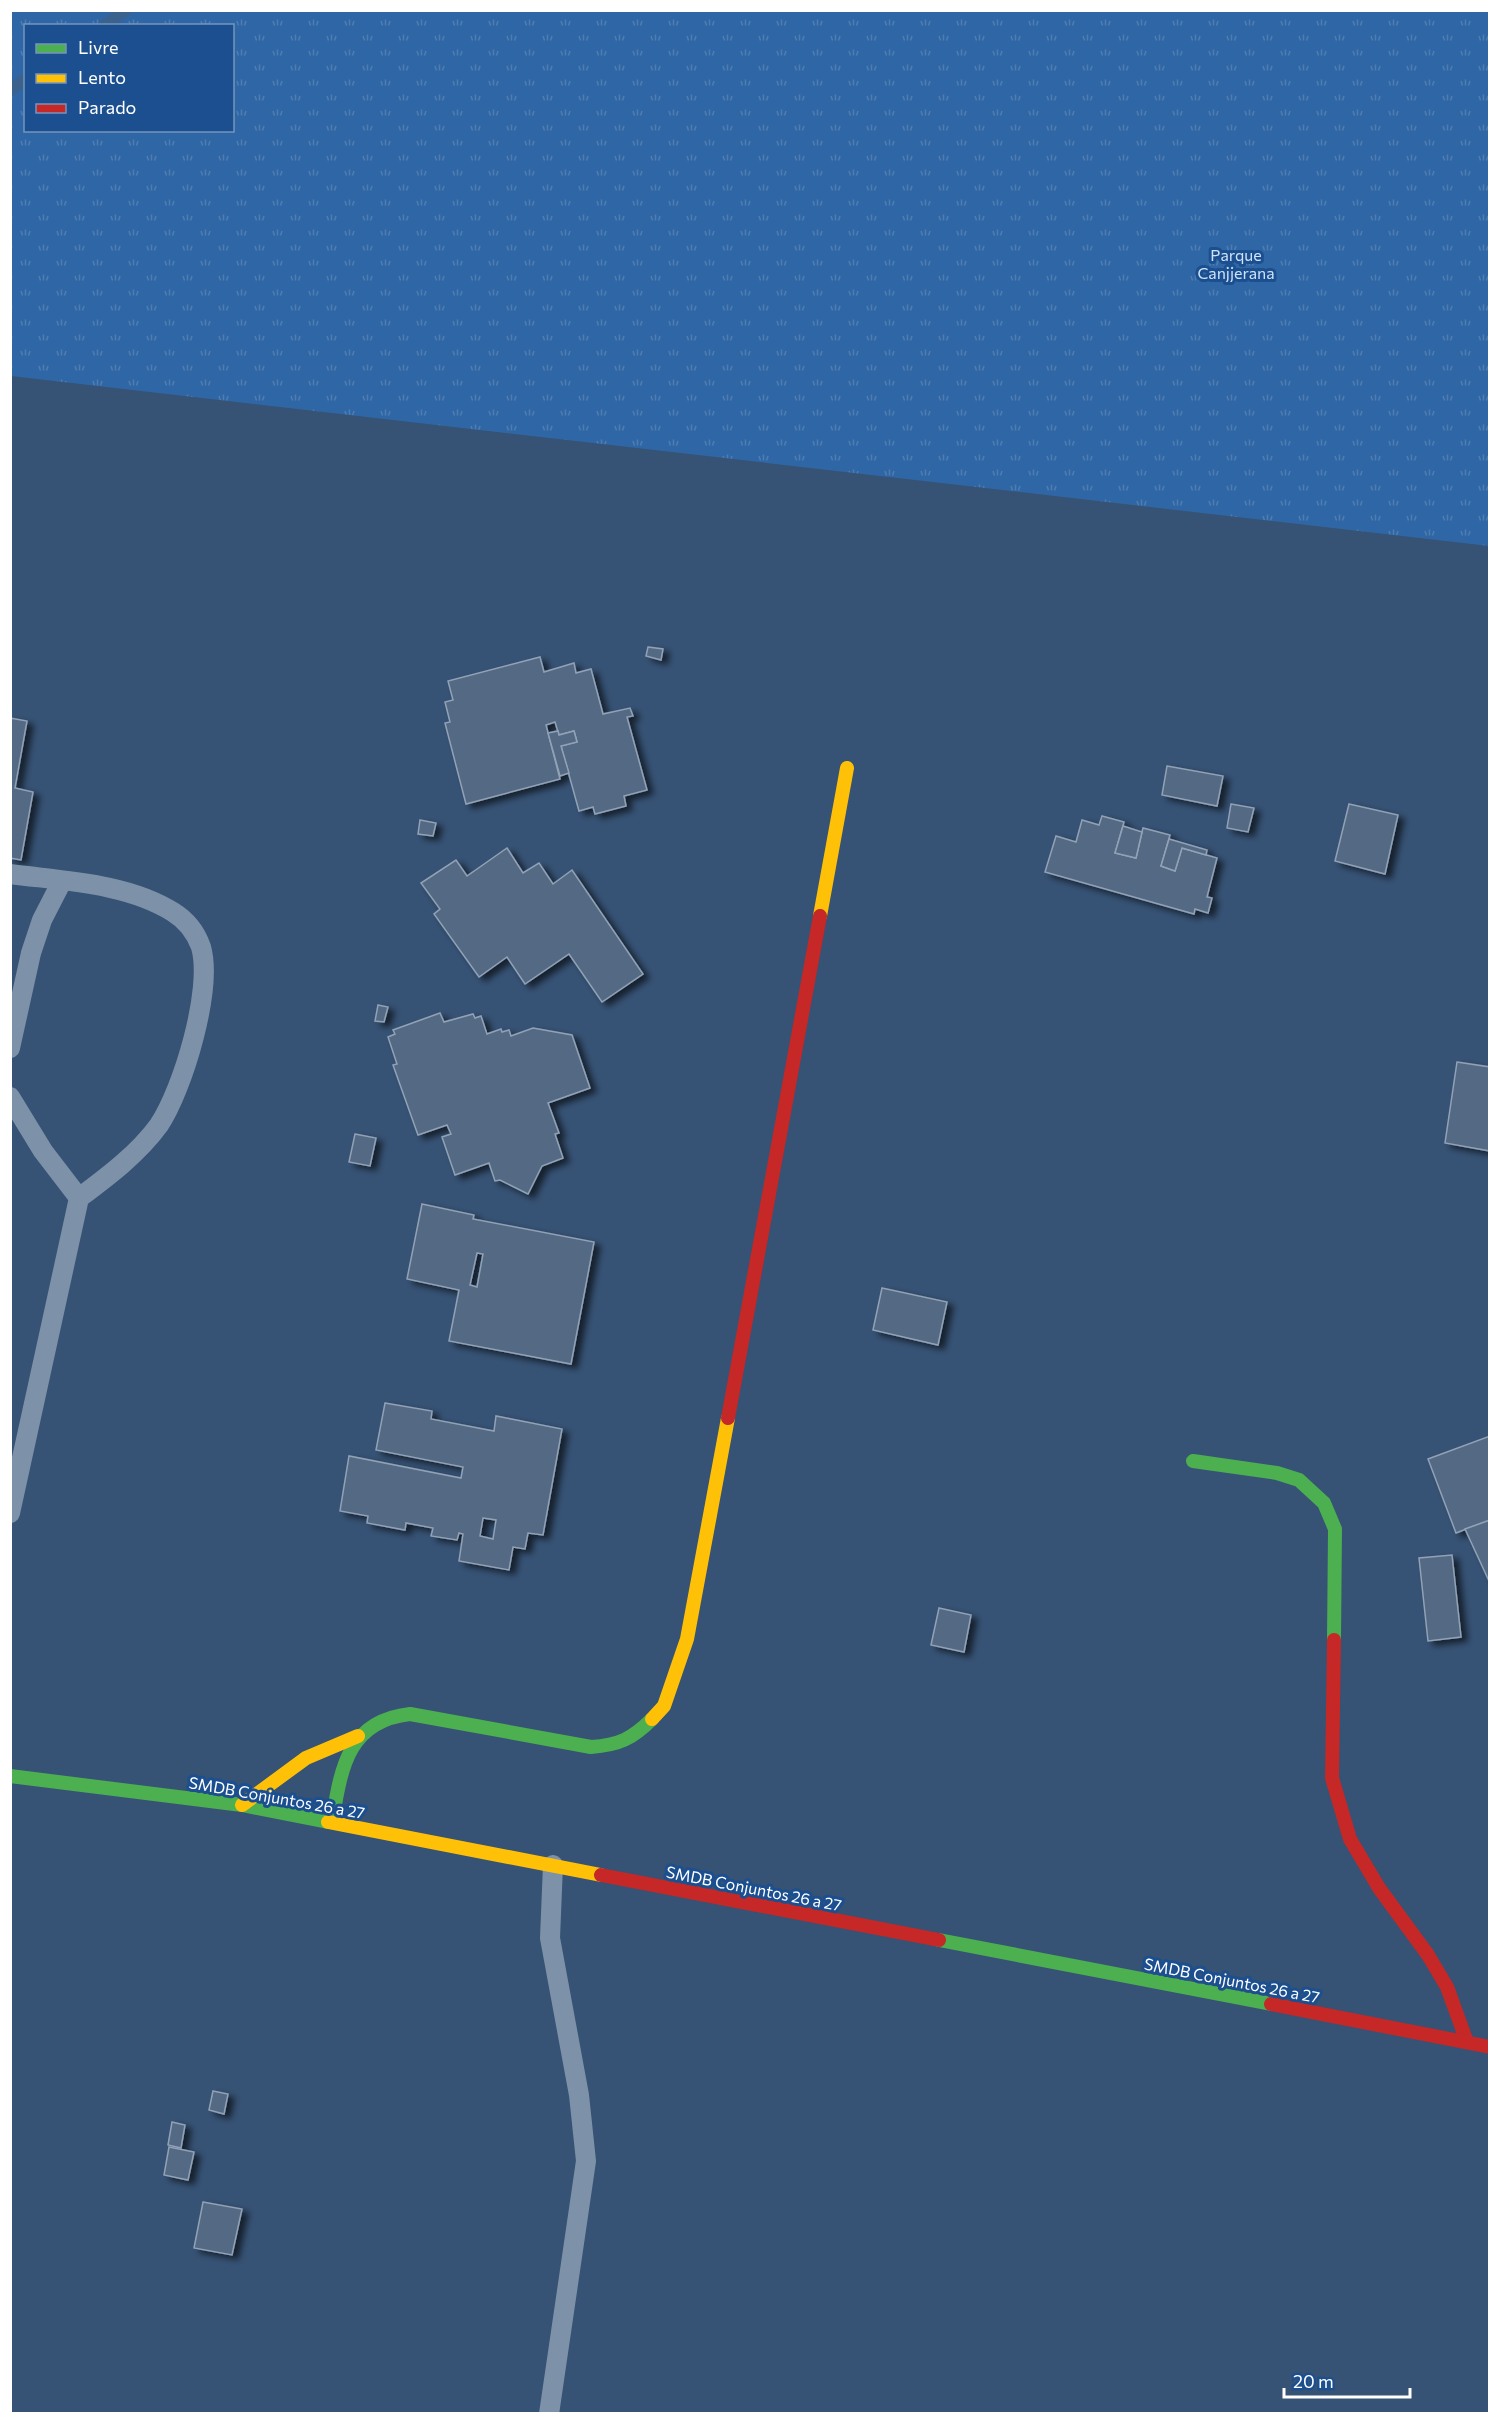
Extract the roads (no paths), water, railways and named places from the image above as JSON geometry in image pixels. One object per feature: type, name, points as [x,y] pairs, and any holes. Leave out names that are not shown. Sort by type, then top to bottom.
[{"type":"street","points":[[242,1805],[306,1758],[358,1736],[382,1720],[410,1714],[591,1747],[615,1745],[639,1732],[664,1706],[687,1639],[847,768]]},
{"type":"street","points":[[1193,1461],[1288,1476],[1299,1480],[1324,1503],[1335,1529],[1332,1778],[1350,1839],[1378,1888],[1428,1955],[1447,1987],[1467,2043]]},
{"type":"street","points":[[332,1822],[343,1762],[358,1736]]},
{"type":"street","name":"SMDB Conjuntos 26 a 27","points":[[10,1776],[242,1805],[1490,2047]]},
{"type":"lane","points":[[10,874],[117,890],[151,901],[174,912],[192,928],[201,948],[203,977],[195,1038],[173,1100],[158,1125],[135,1151],[107,1177],[79,1198],[10,1513]]},
{"type":"lane","points":[[10,1048],[31,953],[42,920],[62,881]]},
{"type":"lane","points":[[10,1097],[43,1151],[79,1198]]},
{"type":"lane","points":[[549,2414],[586,2162],[579,2095],[550,1938],[553,1865]]},
{"type":"waterway","points":[[107,24],[126,10]]},
{"type":"waterway","points":[[10,90],[24,80]]},
{"type":"park label","name":"Parque Canjjerana","points":[[1236,263]]}]
